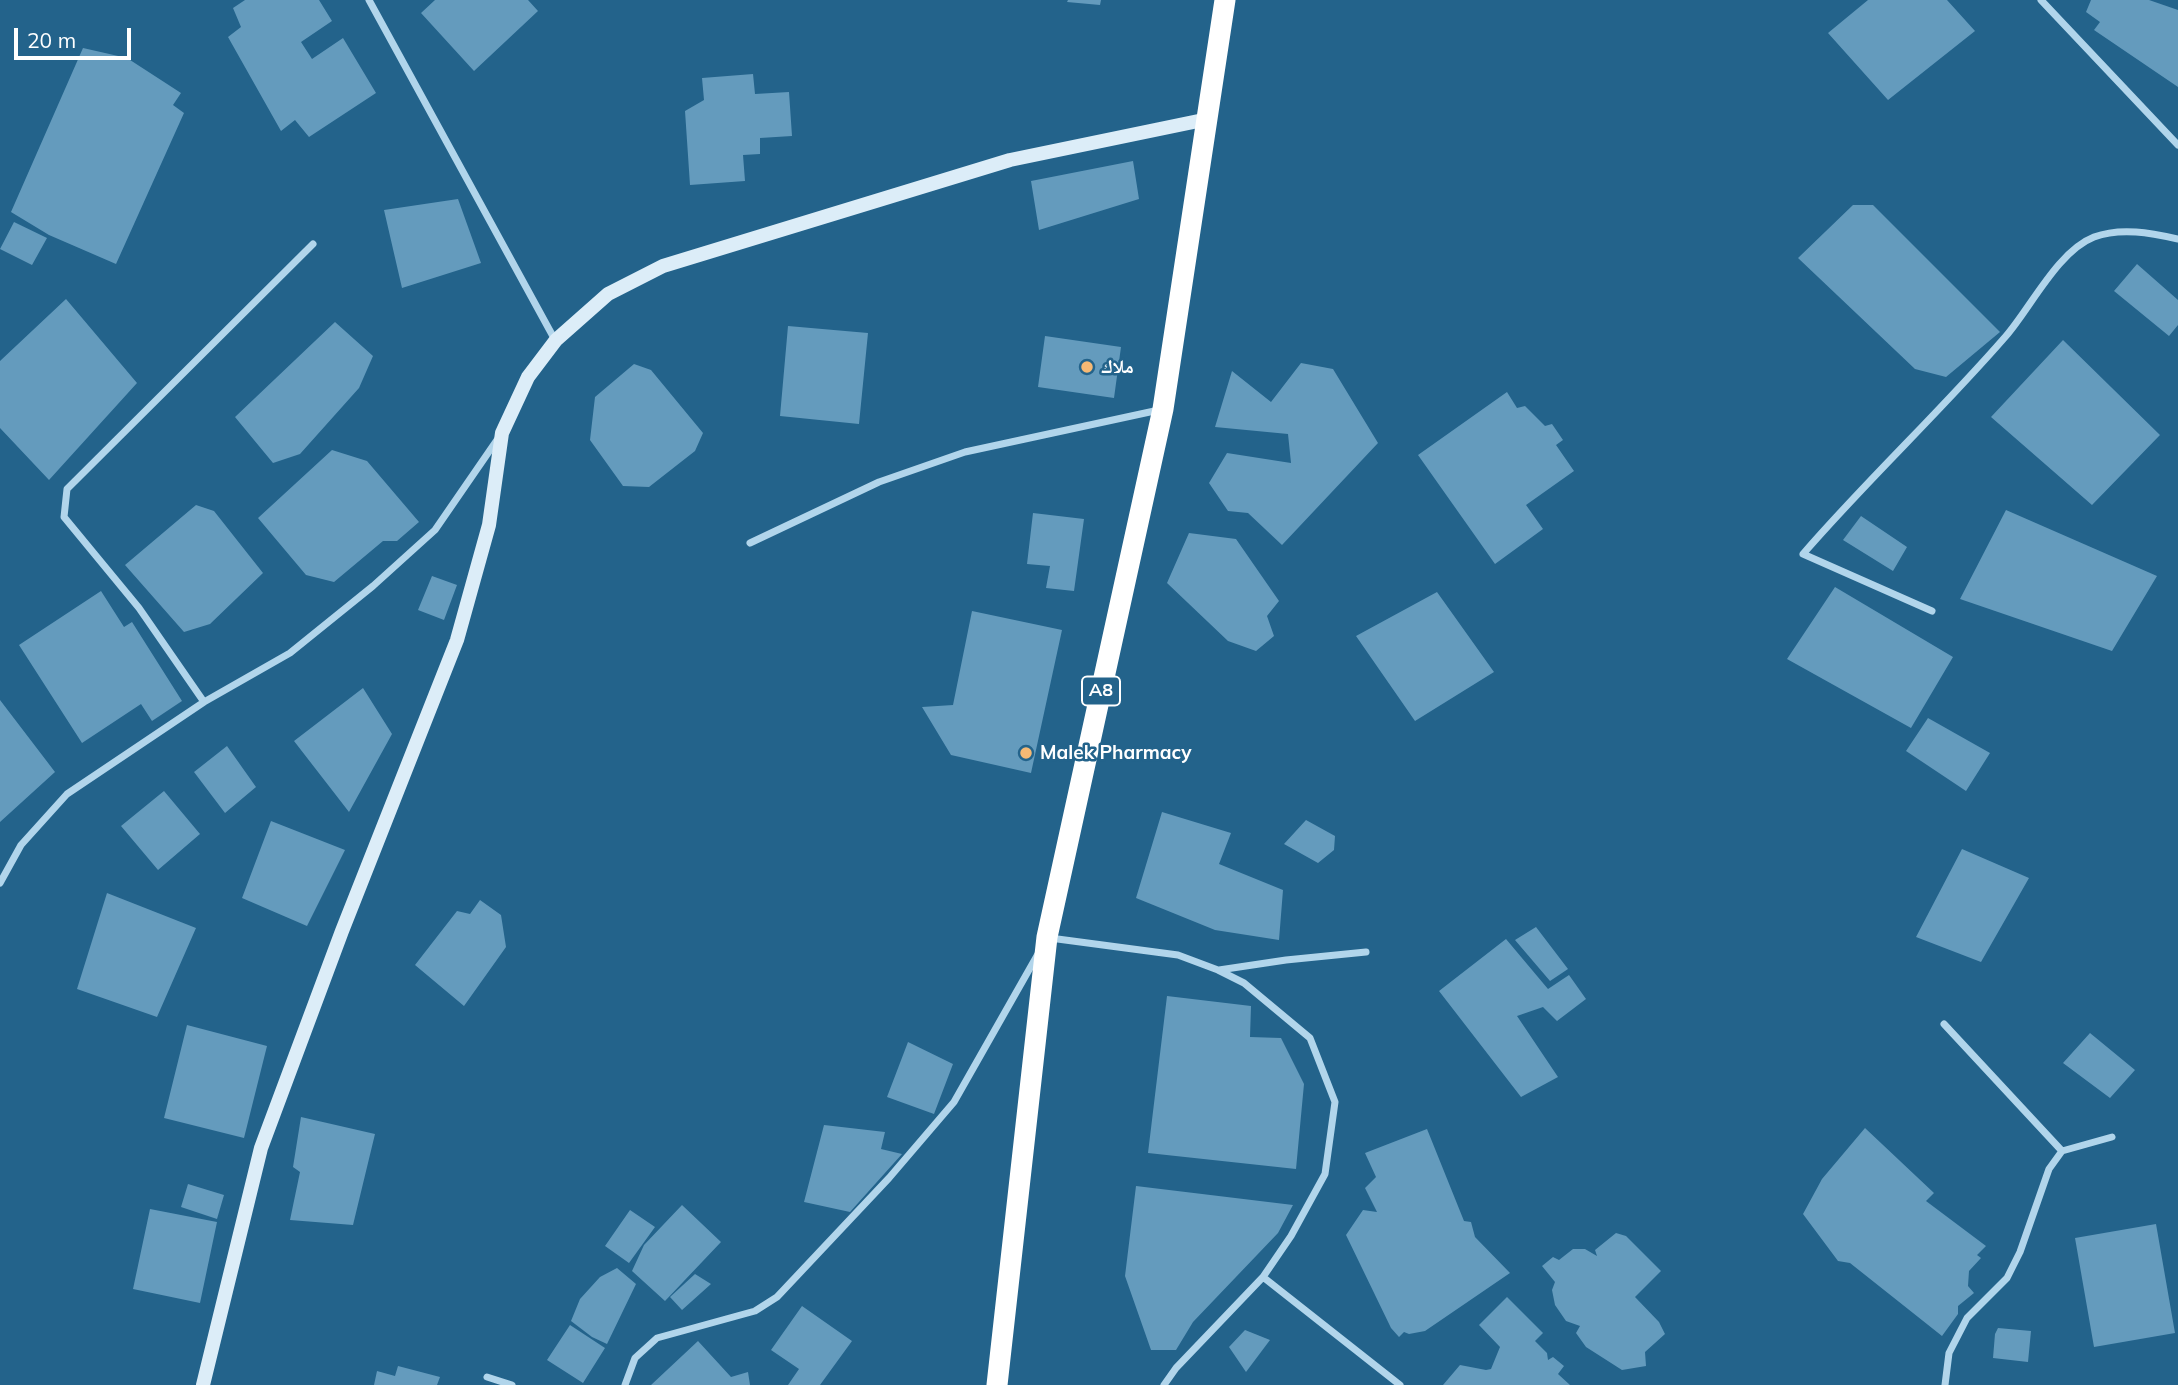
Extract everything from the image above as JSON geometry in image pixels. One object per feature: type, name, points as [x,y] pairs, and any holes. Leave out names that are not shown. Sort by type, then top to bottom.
[{"type":"highway","name":"A8","points":[[997,1385],[1047,937],[1163,409],[1224,0]]},
{"type":"street","points":[[369,0],[556,341]]},
{"type":"street","points":[[2041,0],[2178,145]]},
{"type":"street","points":[[0,883],[21,845],[67,794],[204,702],[290,653],[373,586],[435,530],[502,433],[528,377],[556,341],[608,294],[663,267],[1010,160],[1208,119]]},
{"type":"street","points":[[1932,611],[1803,554],[2007,334],[2054,270],[2076,250],[2092,238],[2113,233],[2145,232],[2178,239]]},
{"type":"street","points":[[204,702],[139,608],[64,517],[67,489],[313,244]]},
{"type":"street","points":[[750,543],[879,482],[965,452],[1163,409]]},
{"type":"street","points":[[203,1385],[261,1148],[342,931],[457,640],[489,525],[502,433]]},
{"type":"street","points":[[625,1385],[635,1358],[657,1338],[755,1311],[777,1297],[889,1178],[954,1102],[1047,937],[1178,955],[1219,970],[1244,983],[1310,1038],[1335,1102],[1325,1174],[1290,1236],[1263,1277],[1176,1368],[1164,1385]]},
{"type":"street","points":[[1219,970],[1366,952]]},
{"type":"street","points":[[1944,1024],[2062,1151]]},
{"type":"street","points":[[1945,1385],[1949,1353],[1967,1318],[2007,1278],[2020,1252],[2049,1169],[2062,1151],[2112,1137]]},
{"type":"street","points":[[1263,1277],[1400,1385]]},
{"type":"street","points":[[486,1377],[512,1385]]},
{"type":"building","points":[[245,0],[319,0],[332,21],[301,42],[312,59],[343,38],[376,93],[309,137],[295,120],[281,131],[228,37],[241,27],[233,8]]},
{"type":"building","points":[[435,0],[528,0],[538,11],[474,71],[421,13]]},
{"type":"building","points":[[1101,0],[1100,5],[1067,2]]},
{"type":"building","points":[[1868,0],[1947,0],[1975,31],[1888,100],[1828,33]]},
{"type":"building","points":[[2091,0],[2149,0],[2178,10],[2178,87],[2094,30],[2100,22],[2086,12]]},
{"type":"building","points":[[83,48],[127,58],[181,93],[173,105],[184,113],[116,264],[49,235],[11,212]]},
{"type":"building","points":[[753,74],[755,94],[789,92],[792,136],[760,138],[760,154],[743,155],[745,181],[690,185],[685,111],[704,100],[702,78]]},
{"type":"building","points":[[1133,161],[1139,199],[1039,230],[1031,181]]},
{"type":"building","points":[[458,199],[481,263],[402,288],[384,210]]},
{"type":"building","points":[[1853,205],[1873,205],[2000,332],[1946,377],[1915,369],[1798,258]]},
{"type":"building","points":[[14,222],[47,238],[32,265],[0,249]]},
{"type":"building","points":[[2137,264],[2178,300],[2178,325],[2169,336],[2114,291]]},
{"type":"building","points":[[66,299],[137,383],[49,480],[0,428],[0,361]]},
{"type":"building","points":[[335,322],[373,356],[359,388],[300,454],[273,463],[235,417]]},
{"type":"building","points":[[788,326],[868,333],[859,424],[780,416]]},
{"type":"building","points":[[1045,336],[1121,347],[1114,398],[1038,387]]},
{"type":"building","points":[[2063,340],[2160,435],[2092,505],[1991,417]]},
{"type":"building","points":[[1301,363],[1333,369],[1378,443],[1282,545],[1248,513],[1228,511],[1209,483],[1227,453],[1291,463],[1288,434],[1215,427],[1232,371],[1271,402]]},
{"type":"building","points":[[634,364],[651,370],[703,433],[695,451],[649,487],[623,486],[590,440],[595,397]]},
{"type":"building","points":[[1507,392],[1517,408],[1525,406],[1545,426],[1552,424],[1563,440],[1556,445],[1574,471],[1526,505],[1543,529],[1495,564],[1418,455]]},
{"type":"building","points":[[332,450],[367,461],[419,522],[397,541],[383,541],[334,582],[306,575],[258,518]]},
{"type":"building","points":[[196,505],[214,511],[263,573],[210,624],[184,632],[125,565]]},
{"type":"building","points":[[2006,510],[2157,576],[2112,651],[1960,599]]},
{"type":"building","points":[[1033,513],[1084,519],[1074,591],[1046,588],[1050,566],[1027,564]]},
{"type":"building","points":[[1861,516],[1907,547],[1893,571],[1843,540]]},
{"type":"building","points":[[1189,533],[1236,539],[1279,601],[1267,616],[1274,636],[1256,651],[1228,641],[1167,583]]},
{"type":"building","points":[[432,576],[457,585],[444,620],[418,610]]},
{"type":"building","points":[[1835,587],[1953,657],[1911,728],[1787,659]]},
{"type":"building","points":[[101,591],[124,627],[132,622],[182,701],[152,721],[141,704],[82,743],[19,645]]},
{"type":"building","points":[[1437,592],[1494,672],[1415,721],[1356,636]]},
{"type":"building","points":[[972,611],[1062,630],[1031,773],[951,755],[922,707],[953,705]]},
{"type":"building","points":[[363,688],[392,734],[349,812],[294,741]]},
{"type":"building","points":[[0,700],[55,772],[0,822]]},
{"type":"building","points":[[1928,718],[1990,753],[1966,791],[1906,751]]},
{"type":"building","points":[[227,746],[256,787],[225,813],[194,772]]},
{"type":"building","points":[[164,791],[200,834],[158,870],[121,826]]},
{"type":"building","points":[[1162,812],[1231,833],[1219,864],[1283,890],[1279,940],[1215,930],[1136,898]]},
{"type":"building","points":[[1306,820],[1335,836],[1334,850],[1318,863],[1284,844]]},
{"type":"building","points":[[271,821],[345,850],[307,926],[242,898]]},
{"type":"building","points":[[1962,849],[2029,878],[1981,962],[1916,937]]},
{"type":"building","points":[[107,893],[196,928],[157,1017],[77,989]]},
{"type":"building","points":[[480,900],[501,915],[506,947],[464,1006],[415,965],[457,911],[470,914]]},
{"type":"building","points":[[1536,927],[1568,969],[1550,981],[1515,940]]},
{"type":"building","points":[[1506,939],[1548,989],[1569,975],[1586,999],[1557,1021],[1543,1007],[1517,1016],[1558,1077],[1521,1097],[1439,991]]},
{"type":"building","points":[[1167,996],[1251,1006],[1250,1037],[1281,1038],[1304,1084],[1296,1169],[1148,1153]]},
{"type":"building","points":[[187,1025],[267,1046],[244,1138],[164,1118]]},
{"type":"building","points":[[2090,1033],[2135,1070],[2110,1098],[2063,1063]]},
{"type":"building","points":[[908,1042],[953,1064],[934,1114],[887,1097]]},
{"type":"building","points":[[301,1117],[375,1134],[353,1225],[290,1220],[300,1172],[293,1167]]},
{"type":"building","points":[[824,1125],[885,1132],[881,1149],[902,1154],[850,1212],[804,1202]]},
{"type":"building","points":[[1865,1128],[1934,1193],[1926,1201],[1986,1246],[1977,1255],[1981,1258],[1969,1271],[1968,1286],[1974,1293],[1958,1306],[1958,1314],[1942,1336],[1850,1263],[1838,1261],[1803,1214],[1822,1179]]},
{"type":"building","points":[[1427,1129],[1464,1221],[1471,1222],[1475,1237],[1510,1273],[1425,1331],[1409,1334],[1404,1332],[1399,1337],[1391,1328],[1346,1235],[1363,1210],[1377,1212],[1365,1188],[1376,1177],[1365,1153]]},
{"type":"building","points":[[188,1184],[224,1195],[217,1219],[181,1207]]},
{"type":"building","points":[[1136,1186],[1293,1205],[1278,1233],[1193,1322],[1176,1350],[1151,1350],[1125,1276]]},
{"type":"building","points":[[682,1205],[721,1242],[665,1301],[632,1271],[644,1245]]},
{"type":"building","points":[[150,1209],[217,1222],[200,1303],[133,1289]]},
{"type":"building","points":[[630,1210],[655,1227],[629,1263],[605,1246]]},
{"type":"building","points":[[2156,1224],[2175,1333],[2094,1347],[2075,1238]]},
{"type":"building","points":[[1616,1233],[1626,1236],[1661,1271],[1635,1297],[1659,1322],[1665,1334],[1645,1352],[1646,1366],[1622,1370],[1586,1347],[1576,1333],[1580,1326],[1566,1321],[1555,1305],[1552,1290],[1555,1282],[1542,1266],[1553,1257],[1559,1260],[1573,1249],[1585,1249],[1597,1256],[1595,1250]]},
{"type":"building","points":[[617,1268],[636,1284],[607,1344],[592,1337],[571,1321],[580,1299],[600,1277]]},
{"type":"building","points":[[695,1274],[711,1284],[682,1310],[670,1297]]},
{"type":"building","points":[[1507,1297],[1543,1333],[1535,1341],[1547,1353],[1548,1360],[1553,1357],[1564,1366],[1558,1374],[1570,1385],[1443,1385],[1460,1365],[1491,1369],[1500,1347],[1479,1325]]},
{"type":"building","points":[[802,1306],[852,1341],[820,1385],[788,1385],[799,1369],[771,1350]]},
{"type":"building","points":[[570,1325],[605,1348],[583,1383],[547,1360]]},
{"type":"building","points":[[1998,1328],[2031,1331],[2028,1362],[1993,1358]]},
{"type":"building","points":[[1245,1330],[1270,1340],[1246,1372],[1229,1347]]},
{"type":"building","points":[[698,1341],[731,1377],[748,1372],[750,1385],[651,1385]]},
{"type":"building","points":[[398,1366],[440,1377],[437,1385],[374,1385],[377,1371],[395,1376]]},
{"type":"place","name":"ملاك","points":[[1087,367]]},
{"type":"place","name":"Malek Pharmacy","points":[[1026,753]]}]
